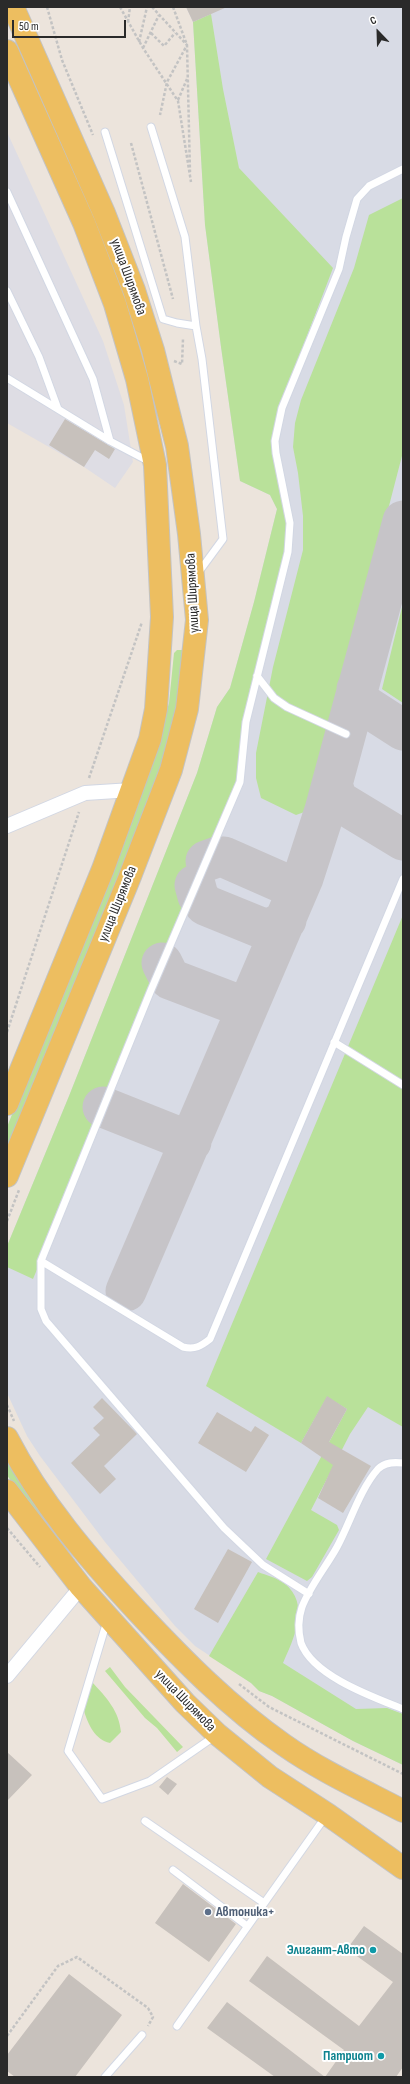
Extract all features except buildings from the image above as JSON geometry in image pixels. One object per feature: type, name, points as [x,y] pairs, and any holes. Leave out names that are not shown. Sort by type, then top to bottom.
[{"type":"main road","name":"улица Ширямова","points":[[7,1176],[129,879],[171,770],[188,709],[195,653],[197,620],[194,578],[177,446],[166,398],[134,290],[104,213],[13,7]]},
{"type":"main road","name":"улица Ширямова","points":[[7,51],[17,79],[84,223],[115,304],[137,379],[155,465],[162,617],[156,709],[150,739],[103,869],[7,1104]]},
{"type":"main road","points":[[159,532],[169,559],[177,561],[186,559],[188,551],[187,519]]},
{"type":"main road","points":[[160,656],[165,640],[169,636],[179,633],[184,634],[191,639],[195,653]]},
{"type":"main road","name":"улица Ширямова","points":[[11,1431],[42,1497],[111,1582],[168,1645],[208,1684],[252,1722],[285,1746],[316,1765],[403,1811]]},
{"type":"main road","name":"улица Ширямова","points":[[7,1491],[54,1554],[82,1587],[185,1703],[217,1734],[270,1777],[327,1814],[403,1868]]},
{"type":"street","points":[[7,826],[85,793],[132,790]]},
{"type":"street","points":[[7,1676],[82,1587]]},
{"type":"lane","points":[[151,127],[185,237],[196,326],[202,358],[223,539],[194,578]]},
{"type":"lane","points":[[105,132],[163,319],[196,326]]},
{"type":"lane","points":[[309,1594],[263,1565],[224,1528],[46,1320],[41,1310],[41,1261],[150,990],[240,782],[246,722],[288,552],[290,523],[276,453],[277,428],[282,408],[339,269],[357,199],[369,186],[403,169]]},
{"type":"lane","points":[[7,192],[93,379],[110,441]]},
{"type":"lane","points":[[7,291],[39,357],[58,409]]},
{"type":"lane","points":[[7,378],[110,441],[155,465]]},
{"type":"lane","points":[[257,676],[274,698],[287,707],[346,734]]},
{"type":"lane","points":[[41,1261],[183,1347],[192,1349],[201,1346],[210,1339],[403,879]]},
{"type":"lane","points":[[334,1042],[403,1085]]},
{"type":"lane","points":[[403,1463],[390,1462],[379,1468],[369,1482],[337,1547],[302,1607],[298,1628],[302,1644],[317,1665],[366,1694],[403,1709]]},
{"type":"lane","points":[[108,1617],[68,1752],[102,1799],[150,1781],[217,1734]]},
{"type":"lane","points":[[178,2026],[327,1814]]},
{"type":"lane","points":[[145,1821],[264,1903]]},
{"type":"lane","points":[[173,1870],[247,1926]]},
{"type":"lane","points":[[105,2077],[142,2035]]},
{"type":"path","points":[[120,7],[139,42],[167,82],[178,101],[191,182],[187,45],[172,7]]},
{"type":"path","points":[[128,23],[130,7]]},
{"type":"path","points":[[139,42],[147,7]]},
{"type":"path","points":[[152,7],[187,45]]},
{"type":"path","points":[[143,48],[159,15]]},
{"type":"path","points":[[151,33],[164,46],[175,33]]},
{"type":"path","points":[[160,114],[167,82],[187,45]]},
{"type":"path","points":[[178,101],[188,78]]},
{"type":"path","points":[[131,143],[173,299]]},
{"type":"path","points":[[7,1032],[143,620]]},
{"type":"path","points":[[7,1405],[11,1431]]},
{"type":"path","points":[[7,1528],[43,1570]]},
{"type":"path","points":[[233,1680],[269,1707],[403,1774]]},
{"type":"path","points":[[7,2036],[58,1966],[77,1957],[148,2008],[153,2017],[142,2035]]},
{"type":"shaded area","points":[[186,7],[403,7],[403,1765],[353,1741],[272,1696],[259,1691],[251,1683],[195,1646],[175,1626],[105,1542],[40,1456],[27,1436],[7,1393],[7,1246],[69,1096],[197,773],[217,707],[230,688],[254,602],[277,509],[270,495],[240,481],[205,225],[193,22]]},
{"type":"shaded area","points":[[7,132],[103,341],[124,405],[133,462],[115,488],[84,467],[7,423]]},
{"type":"green space","points":[[211,14],[223,89],[239,168],[333,268],[278,412],[272,438],[284,500],[288,534],[286,551],[240,748],[237,776],[238,788],[33,1279],[7,1267],[7,1246],[69,1096],[197,773],[217,707],[230,688],[254,602],[277,509],[270,495],[240,481],[221,347],[205,225],[193,22]]},
{"type":"green space","points":[[403,198],[403,452],[310,810],[296,815],[261,798],[256,778],[256,753],[273,667],[303,550],[303,516],[298,473],[293,447],[295,423],[301,400],[354,268],[369,215]]},
{"type":"green space","points":[[403,603],[403,703],[382,689]]},
{"type":"green space","points":[[177,650],[185,650],[186,653],[166,763],[7,1151],[7,1127],[153,761],[169,703],[174,653]]},
{"type":"green space","points":[[403,915],[403,1427],[368,1407],[350,1434],[311,1510],[337,1525],[339,1530],[312,1577],[307,1581],[266,1559],[347,1409],[327,1397],[301,1443],[206,1386]]},
{"type":"green space","points":[[7,1455],[57,1530],[29,1508],[7,1475]]},
{"type":"green space","points":[[258,1572],[284,1583],[292,1591],[297,1601],[298,1622],[292,1643],[283,1663],[356,1709],[387,1708],[403,1714],[403,1765],[353,1741],[272,1696],[259,1691],[251,1683],[209,1656]]},
{"type":"green space","points":[[110,1667],[125,1687],[183,1747],[177,1752],[157,1728],[145,1718],[105,1671]]},
{"type":"green space","points":[[92,1682],[115,1711],[120,1724],[121,1732],[110,1743],[100,1739],[96,1735],[90,1726],[84,1711]]},
{"type":"taxiway","points":[[126,1291],[303,878],[325,810],[403,521]]},
{"type":"taxiway","points":[[357,689],[358,697],[361,703],[403,730]]},
{"type":"taxiway","points":[[332,784],[337,800],[403,840]]},
{"type":"taxiway","points":[[206,861],[217,857],[224,857],[283,883],[294,883],[303,878]]},
{"type":"taxiway","points":[[195,885],[198,896],[205,905],[264,929],[274,927],[286,920]]},
{"type":"taxiway","points":[[162,963],[170,979],[246,1008]]},
{"type":"taxiway","points":[[103,1107],[191,1142]]},
{"type":"place","name":"Автоника+","points":[[208,1912]]},
{"type":"place","name":"Элигант-Авто","points":[[373,1950]]},
{"type":"place","name":"Патриот","points":[[381,2056]]}]
